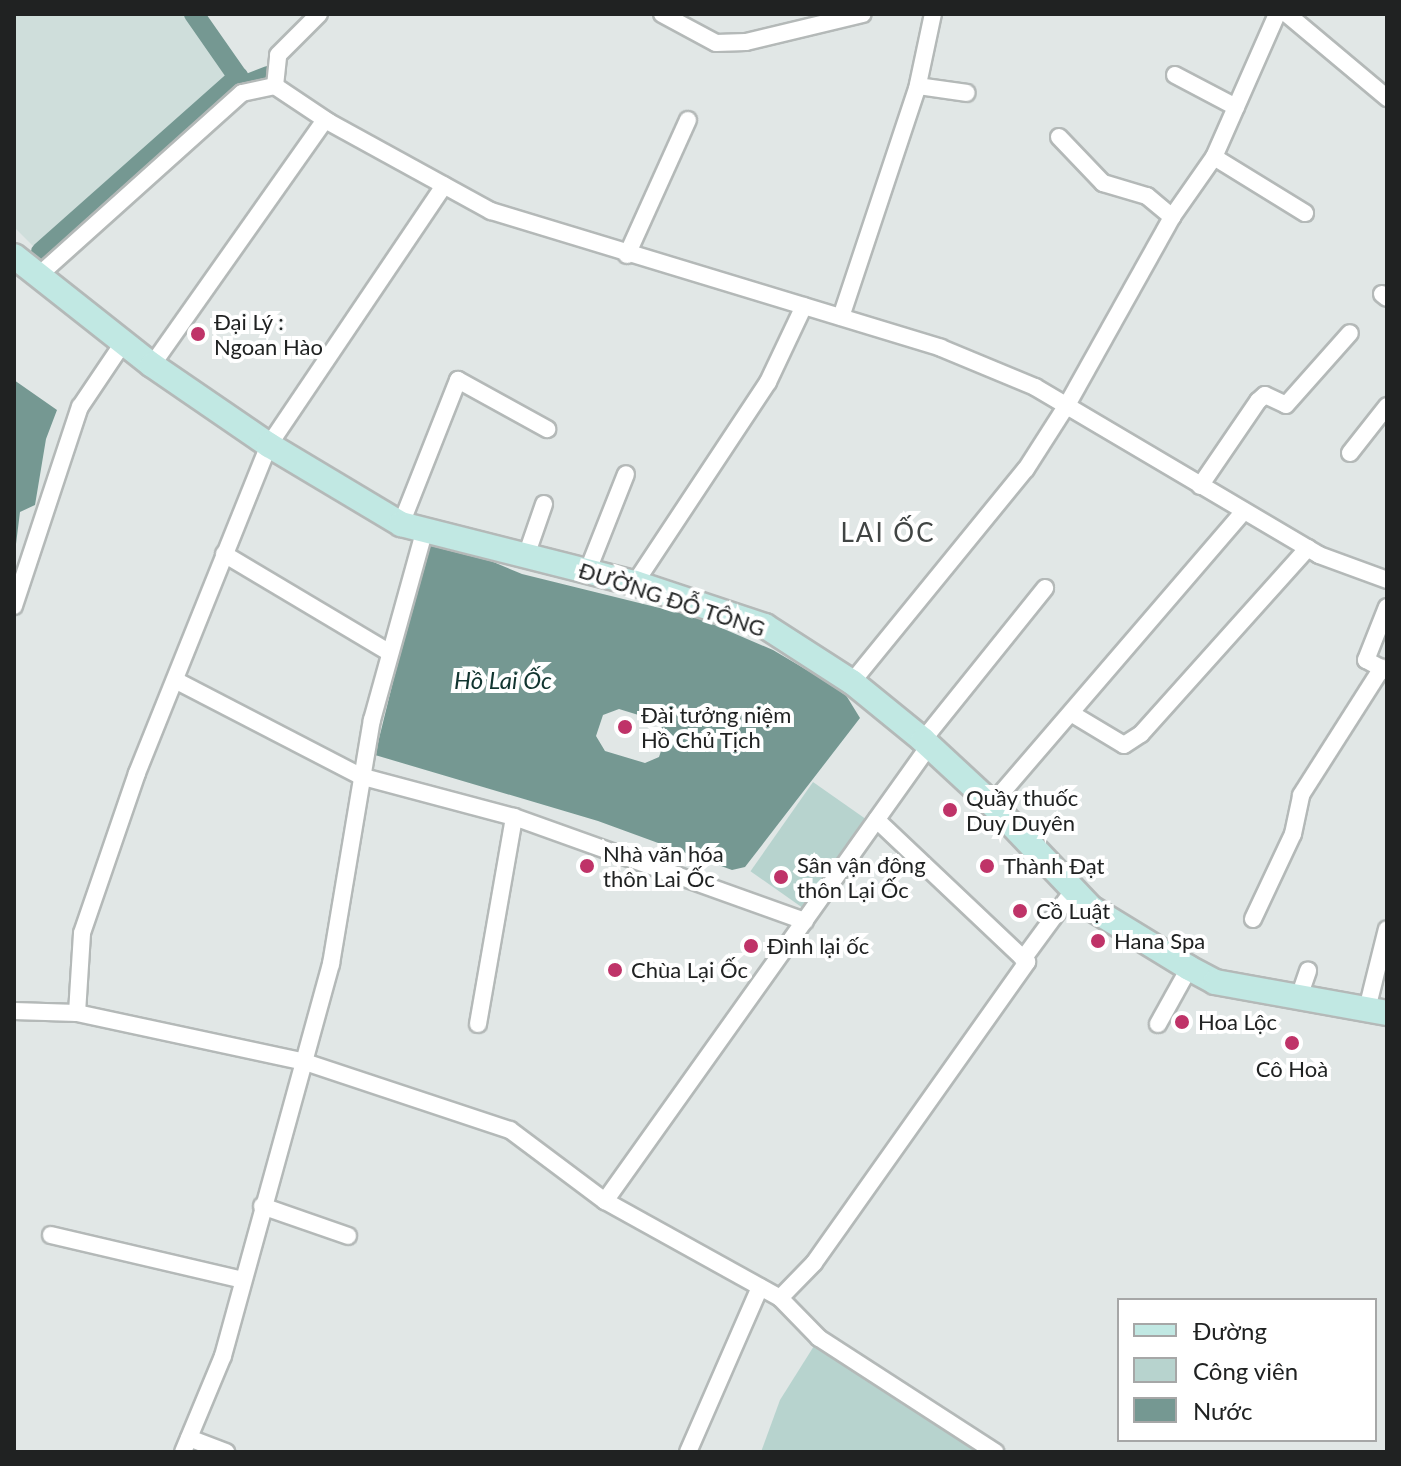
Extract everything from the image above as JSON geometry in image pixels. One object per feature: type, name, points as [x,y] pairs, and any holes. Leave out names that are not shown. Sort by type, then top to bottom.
[{"type":"main road","name":"ĐƯỜNG ĐỖ TÔNG","points":[[14,256],[152,365],[269,445],[412,528],[635,583],[765,626],[852,682],[926,743],[992,804],[1091,908],[1189,968],[1215,982],[1377,1011]]},
{"type":"street","points":[[275,86],[278,55],[319,14]]},
{"type":"street","points":[[662,14],[716,43],[746,42],[863,14]]},
{"type":"street","points":[[841,317],[918,86],[933,14]]},
{"type":"street","points":[[852,682],[1026,469],[1067,405],[1172,217],[1214,157],[1277,14]]},
{"type":"street","points":[[1287,14],[1387,98]]},
{"type":"street","points":[[1175,75],[1236,107]]},
{"type":"street","points":[[38,276],[242,93],[275,86],[325,120],[491,211],[627,255],[941,348],[1067,405],[1308,548],[1387,580]]},
{"type":"street","points":[[918,86],[967,93]]},
{"type":"street","points":[[152,365],[325,120]]},
{"type":"street","points":[[627,255],[688,120]]},
{"type":"street","points":[[1059,137],[1103,183],[1147,196],[1172,217]]},
{"type":"street","points":[[1214,157],[1305,213]]},
{"type":"street","points":[[77,1013],[82,933],[137,773],[177,681],[269,445],[444,186]]},
{"type":"street","points":[[635,583],[768,382],[804,306]]},
{"type":"street","points":[[1200,486],[1258,401],[1265,395],[1286,405],[1350,333]]},
{"type":"street","points":[[14,606],[80,407],[123,343]]},
{"type":"street","points":[[226,1452],[186,1445],[223,1356],[331,964],[360,776],[390,653],[412,528],[458,380],[547,429]]},
{"type":"street","points":[[1350,453],[1387,406]]},
{"type":"street","points":[[588,570],[626,474]]},
{"type":"street","points":[[526,556],[544,504]]},
{"type":"street","points":[[992,804],[1074,715],[1243,512]]},
{"type":"street","points":[[1074,715],[1124,745],[1141,734],[1190,685],[1308,548]]},
{"type":"street","points":[[224,554],[390,653]]},
{"type":"street","points":[[605,1201],[877,820],[926,743],[1045,588]]},
{"type":"street","points":[[1253,919],[1293,834],[1301,795],[1384,670],[1366,660],[1387,607]]},
{"type":"street","points":[[177,681],[360,776],[514,817],[805,921]]},
{"type":"street","points":[[478,1024],[514,817]]},
{"type":"street","points":[[780,1298],[814,1263],[1027,962],[877,820]]},
{"type":"street","points":[[1023,959],[1073,891]]},
{"type":"street","points":[[1377,1011],[1387,929]]},
{"type":"street","points":[[1158,1024],[1189,968]]},
{"type":"street","points":[[1299,997],[1308,971]]},
{"type":"street","points":[[14,1011],[77,1013],[305,1062],[510,1130],[605,1201],[780,1298],[819,1338],[995,1452]]},
{"type":"street","points":[[262,1206],[348,1236]]},
{"type":"street","points":[[51,1235],[243,1280]]},
{"type":"street","points":[[688,1452],[760,1287]]},
{"type":"shaded area","points":[[14,14],[184,14],[232,70],[33,246],[14,227]]},
{"type":"green space","points":[[813,782],[868,820],[805,910],[750,871]]},
{"type":"green space","points":[[819,1338],[995,1452],[761,1452],[780,1400]]},
{"type":"water","points":[[14,380],[57,410],[46,439],[35,505],[20,512],[14,560]]},
{"type":"water","name":"Hồ Lai Ốc","points":[[429,535],[522,574],[696,617],[773,650],[844,692],[860,718],[745,867],[732,870],[598,821],[375,755]],"holes":[[[619,709],[658,721],[666,736],[659,757],[645,763],[605,751],[596,736],[603,715]]]},
{"type":"waterway","points":[[41,252],[238,77],[194,14]]},
{"type":"waterway","points":[[227,92],[268,76]]},
{"type":"place","name":"Đại Lý : Ngoan Hào","points":[[198,334]]},
{"type":"place","name":"Đài tưởng niệm Hồ Chủ Tịch","points":[[625,727]]},
{"type":"place","name":"Quầy thuốc Duy Duyên","points":[[950,810]]},
{"type":"place","name":"Nhà văn hóa thôn Lai Ốc","points":[[587,866]]},
{"type":"place","name":"Thành Đạt","points":[[987,866]]},
{"type":"place","name":"Sân vận động thôn Lại Ốc","points":[[781,877]]},
{"type":"place","name":"Cồ Luật","points":[[1020,911]]},
{"type":"place","name":"Hana Spa","points":[[1098,941]]},
{"type":"place","name":"Đình lại ốc","points":[[751,946]]},
{"type":"place","name":"Chùa Lại Ốc","points":[[615,970]]},
{"type":"place","name":"Hoa Lộc","points":[[1182,1022]]},
{"type":"place","name":"Cô Hoà","points":[[1292,1043]]},
{"type":"district","name":"LAI ỐC","points":[[888,533]]}]
